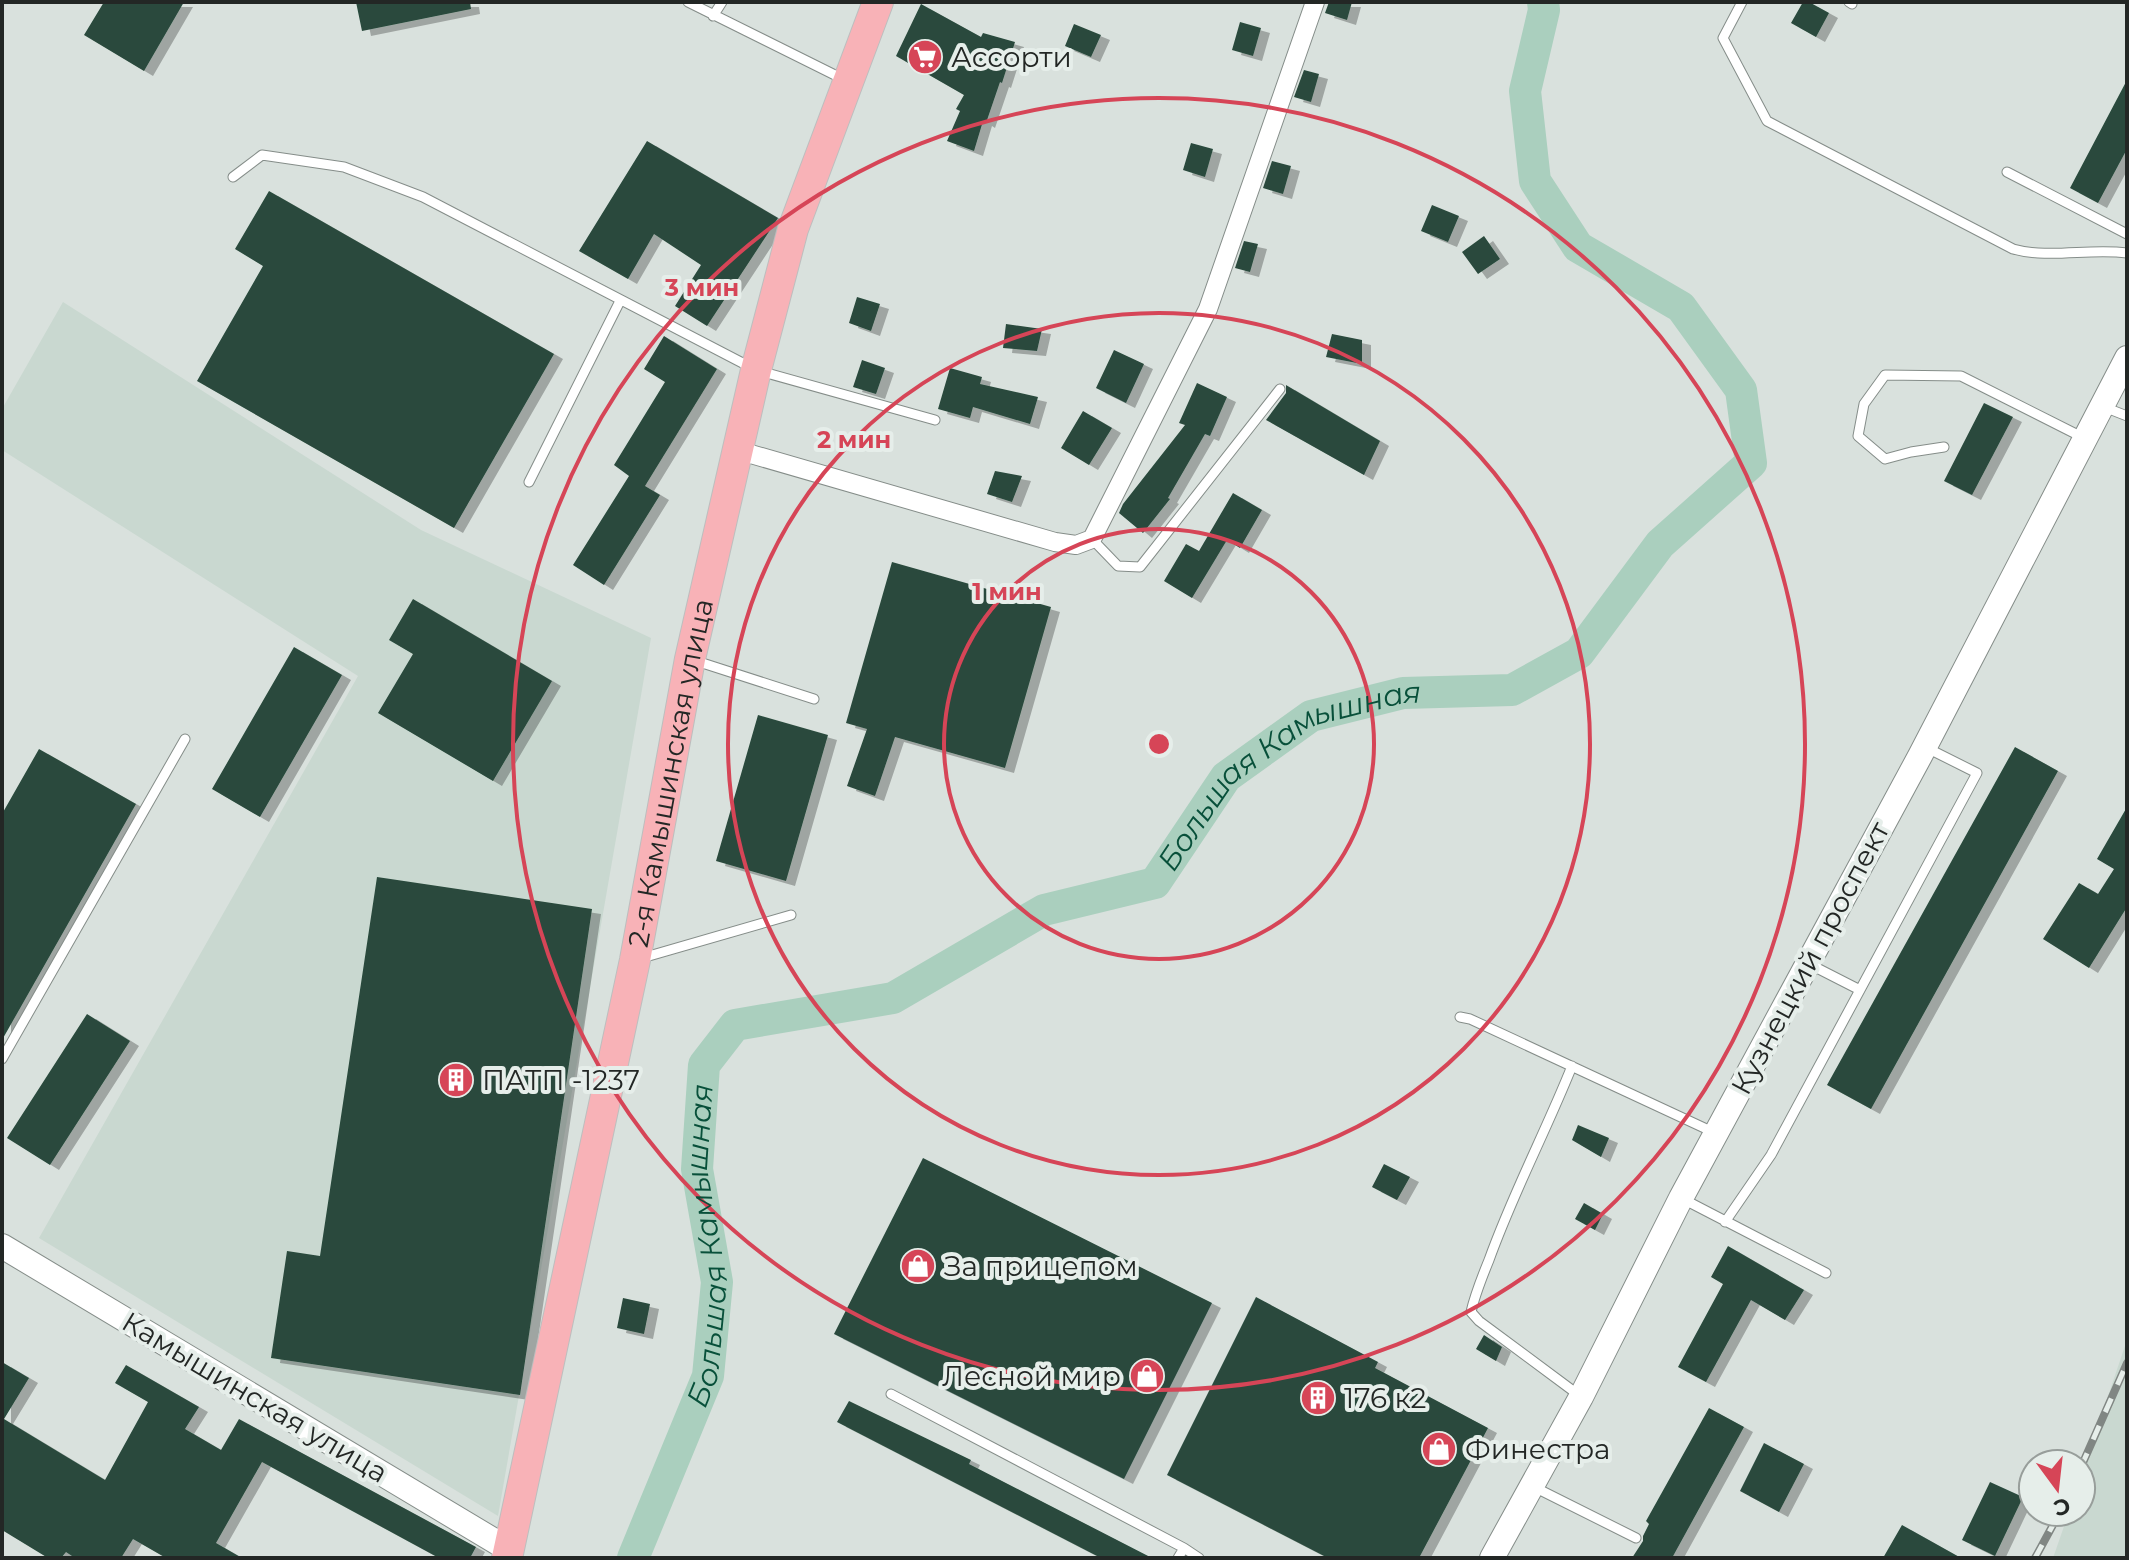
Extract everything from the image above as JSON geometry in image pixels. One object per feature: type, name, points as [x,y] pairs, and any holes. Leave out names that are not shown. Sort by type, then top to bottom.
[{"type":"main road","name":"2-я Камышинская улица","points":[[507,1554],[635,960],[690,659],[756,370],[793,229],[878,2]]},
{"type":"street","points":[[737,450],[1055,542],[1076,545],[1092,539],[1208,309],[1315,2]]},
{"type":"street","name":"Кузнецкий проспект","points":[[1492,1558],[1581,1397],[1681,1198],[1924,747],[2127,358]]},
{"type":"street","name":"Камышинская улица","points":[[2,1246],[507,1554]]},
{"type":"lane","points":[[688,2],[848,81]]},
{"type":"lane","points":[[713,16],[722,2]]},
{"type":"lane","points":[[1742,2],[1723,38],[1767,121],[2013,249],[2034,253],[2127,253]]},
{"type":"lane","points":[[233,177],[262,155],[344,167],[423,197],[756,370],[935,420]]},
{"type":"lane","points":[[2007,172],[2127,234]]},
{"type":"lane","points":[[529,482],[620,301]]},
{"type":"lane","points":[[1944,447],[1885,459],[1858,436],[1864,404],[1885,375],[1961,376],[2084,438]]},
{"type":"lane","points":[[1092,539],[1118,566],[1140,567],[1280,389]]},
{"type":"lane","points":[[2101,406],[2127,416]]},
{"type":"lane","points":[[690,659],[814,699]]},
{"type":"lane","points":[[2,1059],[185,739]]},
{"type":"lane","points":[[1725,1222],[1771,1155],[1977,773],[1924,747]]},
{"type":"lane","points":[[635,960],[791,915]]},
{"type":"lane","points":[[1808,963],[1860,990]]},
{"type":"lane","points":[[1460,1017],[1716,1133]]},
{"type":"lane","points":[[1572,1066],[1502,1223],[1474,1296],[1471,1312],[1581,1397]]},
{"type":"lane","points":[[1681,1198],[1826,1273]]},
{"type":"lane","points":[[891,1394],[1199,1558]]},
{"type":"lane","points":[[1532,1486],[1636,1538]]},
{"type":"lane","points":[[1178,1558],[1184,1548]]},
{"type":"shaded area","points":[[63,302],[421,530],[651,638],[498,1516],[39,1238],[358,676],[2,450],[2,409]]},
{"type":"shaded area","points":[[2127,1340],[2127,1558],[2053,1558],[2063,1528],[2097,1528],[2097,1448],[2090,1448]]},
{"type":"building","points":[[104,2],[184,2],[144,71],[84,35]]},
{"type":"building","points":[[356,2],[470,2],[471,9],[362,31]]},
{"type":"building","points":[[1329,2],[1352,2],[1347,20],[1325,13]]},
{"type":"building","points":[[1803,2],[1829,13],[1816,37],[1791,23]]},
{"type":"building","points":[[921,4],[981,37],[983,33],[1015,42],[974,151],[947,141],[960,111],[956,109],[964,95],[896,56]]},
{"type":"building","points":[[1240,22],[1261,28],[1253,56],[1232,50]]},
{"type":"building","points":[[1074,24],[1101,35],[1091,57],[1065,46]]},
{"type":"building","points":[[1304,70],[1319,74],[1311,102],[1294,97]]},
{"type":"building","points":[[2127,80],[2127,149],[2098,203],[2070,188]]},
{"type":"building","points":[[647,141],[778,218],[707,326],[675,306],[701,265],[654,234],[628,279],[579,251]]},
{"type":"building","points":[[1191,143],[1213,149],[1205,177],[1183,170]]},
{"type":"building","points":[[1272,161],[1291,166],[1283,194],[1263,188]]},
{"type":"building","points":[[269,191],[554,354],[454,528],[197,381],[263,266],[235,249]]},
{"type":"building","points":[[1432,205],[1459,216],[1448,242],[1421,231]]},
{"type":"building","points":[[1484,236],[1500,259],[1478,274],[1462,252]]},
{"type":"building","points":[[1244,241],[1258,244],[1250,272],[1235,268]]},
{"type":"building","points":[[857,297],[880,304],[871,331],[849,323]]},
{"type":"building","points":[[1006,324],[1042,329],[1037,351],[1003,348]]},
{"type":"building","points":[[1332,334],[1362,340],[1362,364],[1326,357]]},
{"type":"building","points":[[664,336],[717,369],[645,486],[660,495],[604,585],[573,565],[629,476],[614,465],[665,382],[644,369]]},
{"type":"building","points":[[1114,350],[1144,364],[1126,403],[1096,388]]},
{"type":"building","points":[[862,360],[885,368],[876,394],[853,387]]},
{"type":"building","points":[[950,368],[982,377],[980,384],[1038,397],[1030,424],[973,407],[970,418],[938,409]]},
{"type":"building","points":[[1197,383],[1227,397],[1210,436],[1205,434],[1170,499],[1143,533],[1119,513],[1185,425],[1179,423]]},
{"type":"building","points":[[1286,385],[1380,441],[1364,475],[1266,420],[1286,393]]},
{"type":"building","points":[[1984,403],[2013,417],[1972,495],[1944,481]]},
{"type":"building","points":[[1083,411],[1112,428],[1089,465],[1061,448]]},
{"type":"building","points":[[995,471],[1022,476],[1012,502],[987,494]]},
{"type":"building","points":[[1233,493],[1262,510],[1240,548],[1227,540],[1192,598],[1164,581],[1186,544],[1199,551]]},
{"type":"building","points":[[892,562],[1051,607],[1005,768],[895,737],[875,796],[847,786],[867,729],[846,723]]},
{"type":"building","points":[[413,599],[552,681],[493,781],[378,713],[413,654],[389,640]]},
{"type":"building","points":[[294,647],[342,675],[260,817],[212,789]]},
{"type":"building","points":[[758,715],[828,735],[786,881],[716,861]]},
{"type":"building","points":[[2015,747],[2058,771],[1871,1109],[1827,1085]]},
{"type":"building","points":[[39,749],[136,804],[2,1040],[2,814]]},
{"type":"building","points":[[2127,807],[2127,907],[2089,968],[2043,939],[2079,883],[2098,894],[2114,869],[2097,859]]},
{"type":"building","name":"ПАТП -1237","points":[[377,877],[592,909],[520,1395],[271,1358],[287,1251],[320,1256]]},
{"type":"building","points":[[87,1014],[130,1041],[50,1165],[7,1138]]},
{"type":"building","points":[[1578,1125],[1609,1138],[1601,1157],[1572,1140]]},
{"type":"building","points":[[923,1158],[1212,1303],[1124,1479],[834,1334]]},
{"type":"building","points":[[1384,1164],[1410,1177],[1397,1200],[1372,1187]]},
{"type":"building","points":[[1584,1203],[1603,1214],[1595,1230],[1575,1219]]},
{"type":"building","points":[[1728,1246],[1804,1290],[1785,1320],[1751,1300],[1706,1382],[1678,1367],[1723,1284],[1711,1277]]},
{"type":"building","name":"176 к2","points":[[1256,1297],[1378,1362],[1375,1368],[1488,1428],[1419,1558],[1328,1558],[1167,1475]]},
{"type":"building","points":[[623,1298],[650,1304],[644,1334],[617,1328]]},
{"type":"building","points":[[1484,1335],[1502,1347],[1496,1361],[1476,1349]]},
{"type":"building","points":[[2,1362],[29,1378],[4,1419],[105,1480],[148,1402],[115,1383],[126,1365],[199,1407],[185,1429],[221,1450],[239,1419],[476,1547],[470,1558],[439,1558],[262,1462],[216,1543],[242,1558],[166,1558],[133,1539],[121,1558],[75,1558],[66,1552],[61,1558],[48,1558],[2,1530]]},
{"type":"building","points":[[849,1401],[971,1460],[969,1464],[1152,1558],[1101,1558],[837,1422]]},
{"type":"building","points":[[1709,1408],[1744,1427],[1672,1558],[1632,1558],[1643,1541],[1649,1524],[1646,1521]]},
{"type":"building","points":[[1764,1443],[1804,1464],[1779,1512],[1740,1491]]},
{"type":"building","points":[[1990,1482],[2017,1494],[2017,1510],[1995,1556],[1962,1540]]},
{"type":"building","points":[[1902,1525],[1961,1558],[1883,1558]]},
{"type":"waterway","name":"Большая Камышная","points":[[633,1558],[708,1376],[717,1282],[697,1169],[704,1065],[735,1025],[893,998],[1044,910],[1155,883],[1226,777],[1311,716],[1403,693],[1512,690],[1579,653],[1660,544],[1751,463],[1741,390],[1681,307],[1578,247],[1535,181],[1525,91],[1544,10],[1543,2]]},
{"type":"railway","points":[[2089,1448],[2127,1363]]},
{"type":"railway","points":[[2035,1558],[2051,1528]]},
{"type":"place","name":"Ассорти","points":[[925,57]]},
{"type":"place","name":"ПАТП -1237","points":[[456,1080]]},
{"type":"place","name":"За прицепом","points":[[918,1266]]},
{"type":"place","name":"Лесной мир","points":[[1147,1376]]},
{"type":"place","name":"176 к2","points":[[1318,1398]]},
{"type":"place","name":"Финестра","points":[[1439,1449]]}]
